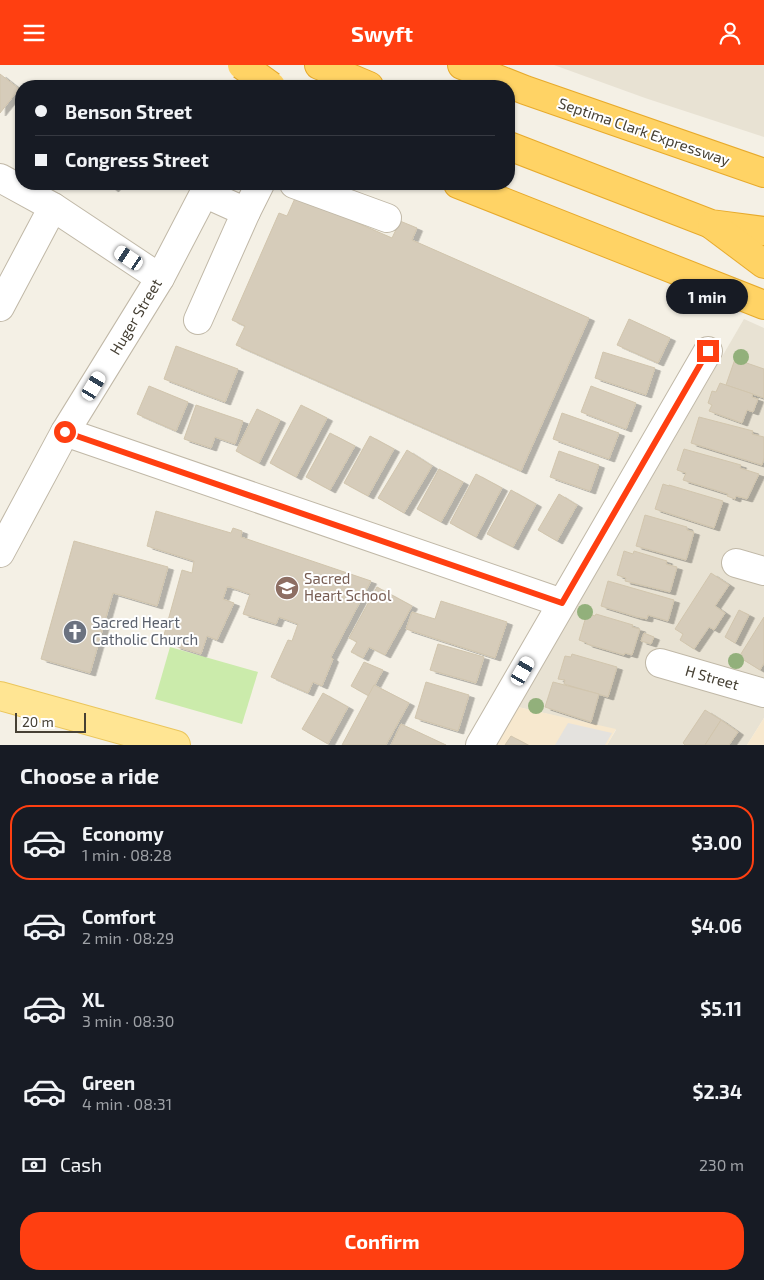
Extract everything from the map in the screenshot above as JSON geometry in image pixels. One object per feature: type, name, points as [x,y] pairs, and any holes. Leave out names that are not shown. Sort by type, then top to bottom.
[{"type":"highway","points":[[242,65],[263,80]]},
{"type":"highway","points":[[319,65],[355,80]]},
{"type":"highway","points":[[462,65],[498,80]]},
{"type":"highway","points":[[489,65],[510,80]]},
{"type":"highway","points":[[515,84],[525,91]]},
{"type":"highway","points":[[515,87],[525,91]]},
{"type":"highway","name":"Septima Clark Expressway","points":[[525,91],[764,173]]},
{"type":"highway","points":[[515,148],[711,224],[764,231]]},
{"type":"highway","points":[[473,190],[764,305]]},
{"type":"highway","points":[[711,224],[764,264]]},
{"type":"main road","points":[[0,696],[176,745]]},
{"type":"street","points":[[263,80],[271,65]]},
{"type":"street","points":[[0,178],[15,186]]},
{"type":"street","points":[[22,190],[53,207],[160,278]]},
{"type":"street","name":"Huger Street","points":[[2,543],[65,432],[160,278],[206,190]]},
{"type":"street","points":[[210,190],[246,213]]},
{"type":"street","points":[[198,320],[257,190]]},
{"type":"street","points":[[310,190],[387,218]]},
{"type":"street","points":[[0,307],[53,207]]},
{"type":"street","points":[[480,745],[708,351]]},
{"type":"street","points":[[65,432],[562,603]]},
{"type":"street","points":[[736,563],[764,571]]},
{"type":"street","name":"H Street","points":[[660,663],[764,693]]},
{"type":"shaded area","points":[[554,65],[764,65],[764,137],[645,98]]},
{"type":"shaded area","points":[[744,319],[764,328],[764,556],[740,549],[731,571],[764,581],[764,718],[747,745],[607,745],[616,730],[518,707]]},
{"type":"shaded area","points":[[518,707],[616,729],[607,745],[496,745]]},
{"type":"shaded area","points":[[764,718],[764,745],[747,745]]},
{"type":"shaded area","points":[[568,723],[612,733],[605,745],[555,745]]},
{"type":"green space","points":[[170,647],[258,672],[242,724],[155,699]]},
{"type":"building","points":[[0,74],[15,86],[15,94],[0,113]]},
{"type":"building","points":[[296,196],[392,238],[400,221],[417,228],[412,240],[589,318],[521,471],[236,345],[245,326],[232,320],[279,213],[287,216]]},
{"type":"building","points":[[629,319],[670,338],[658,363],[617,345]]},
{"type":"building","points":[[176,346],[238,369],[225,402],[164,379]]},
{"type":"building","points":[[603,352],[655,368],[646,395],[595,378]]},
{"type":"building","points":[[735,359],[764,369],[764,398],[726,385]]},
{"type":"building","points":[[720,383],[753,394],[752,397],[758,399],[753,412],[747,410],[742,423],[709,411],[712,405],[708,403],[712,391],[716,392]]},
{"type":"building","points":[[149,386],[188,402],[176,431],[137,414]]},
{"type":"building","points":[[591,386],[636,403],[626,429],[581,412]]},
{"type":"building","points":[[196,405],[243,421],[235,444],[215,437],[211,448],[184,439]]},
{"type":"building","points":[[301,405],[327,418],[296,477],[270,463]]},
{"type":"building","points":[[257,409],[280,420],[259,463],[236,451]]},
{"type":"building","points":[[562,413],[619,433],[609,459],[553,439]]},
{"type":"building","points":[[699,417],[753,431],[752,434],[764,437],[762,465],[691,443]]},
{"type":"building","points":[[330,433],[355,446],[330,490],[306,477]]},
{"type":"building","points":[[370,436],[394,449],[368,496],[344,483]]},
{"type":"building","points":[[684,449],[741,465],[740,468],[759,474],[747,499],[736,496],[735,499],[727,496],[728,494],[683,480],[686,473],[677,470]]},
{"type":"building","points":[[407,450],[432,466],[404,513],[378,498]]},
{"type":"building","points":[[559,451],[599,465],[590,491],[550,477]]},
{"type":"building","points":[[439,469],[463,482],[441,522],[417,509]]},
{"type":"building","points":[[476,474],[502,488],[476,537],[450,523]]},
{"type":"building","points":[[663,484],[723,501],[714,528],[655,509]]},
{"type":"building","points":[[511,490],[536,504],[513,547],[487,534]]},
{"type":"building","points":[[559,494],[577,505],[557,541],[538,530]]},
{"type":"building","points":[[156,511],[231,533],[233,528],[242,531],[241,537],[371,581],[331,657],[333,659],[322,686],[313,682],[308,693],[271,677],[288,640],[292,641],[298,624],[279,617],[276,624],[243,614],[250,594],[230,587],[227,587],[223,599],[234,603],[217,640],[207,636],[201,654],[175,646],[176,639],[164,635],[182,570],[192,573],[194,561],[147,546]]},
{"type":"building","points":[[645,515],[687,527],[687,530],[694,532],[686,560],[636,546]]},
{"type":"building","name":"Sacred Heart Catholic Church","points":[[74,541],[168,567],[157,606],[113,593],[90,673],[41,659]]},
{"type":"building","points":[[624,551],[633,554],[634,551],[667,561],[666,564],[677,567],[670,592],[625,581],[626,578],[617,575]]},
{"type":"building","points":[[711,573],[729,585],[715,606],[725,613],[714,630],[709,627],[694,649],[680,640],[683,634],[675,629]]},
{"type":"building","points":[[608,581],[674,600],[668,621],[648,615],[647,619],[637,617],[601,606]]},
{"type":"building","points":[[377,587],[412,606],[385,655],[369,647],[363,658],[351,652],[357,642],[349,638]]},
{"type":"building","points":[[441,601],[507,622],[495,658],[406,629],[412,612],[435,619]]},
{"type":"building","points":[[739,610],[749,615],[735,643],[725,637]]},
{"type":"building","points":[[587,613],[633,625],[632,627],[640,629],[632,655],[625,653],[624,655],[579,640]]},
{"type":"building","points":[[764,617],[764,663],[760,670],[739,657]]},
{"type":"building","points":[[644,633],[654,637],[651,644],[641,641]]},
{"type":"building","points":[[438,644],[484,657],[476,683],[430,670]]},
{"type":"building","points":[[572,654],[617,667],[608,697],[564,684],[565,680],[558,679],[565,656],[571,657]]},
{"type":"building","points":[[364,662],[383,670],[369,696],[351,686]]},
{"type":"building","points":[[426,682],[469,695],[458,731],[415,718]]},
{"type":"building","points":[[553,682],[599,694],[591,722],[545,707]]},
{"type":"building","points":[[374,685],[409,703],[386,745],[342,745]]},
{"type":"building","points":[[323,693],[348,707],[328,744],[302,729]]},
{"type":"building","points":[[705,710],[721,720],[705,745],[685,745],[683,743]]},
{"type":"building","points":[[721,720],[738,732],[729,745],[705,745]]},
{"type":"building","points":[[401,724],[446,745],[391,745]]},
{"type":"building","points":[[511,736],[528,745],[505,745]]},
{"type":"place","name":"Sacred Heart School","points":[[287,588]]},
{"type":"place","name":"Sacred Heart Catholic Church","points":[[75,632]]},
{"type":"route","points":[[65,432],[562,603],[708,351]]}]
